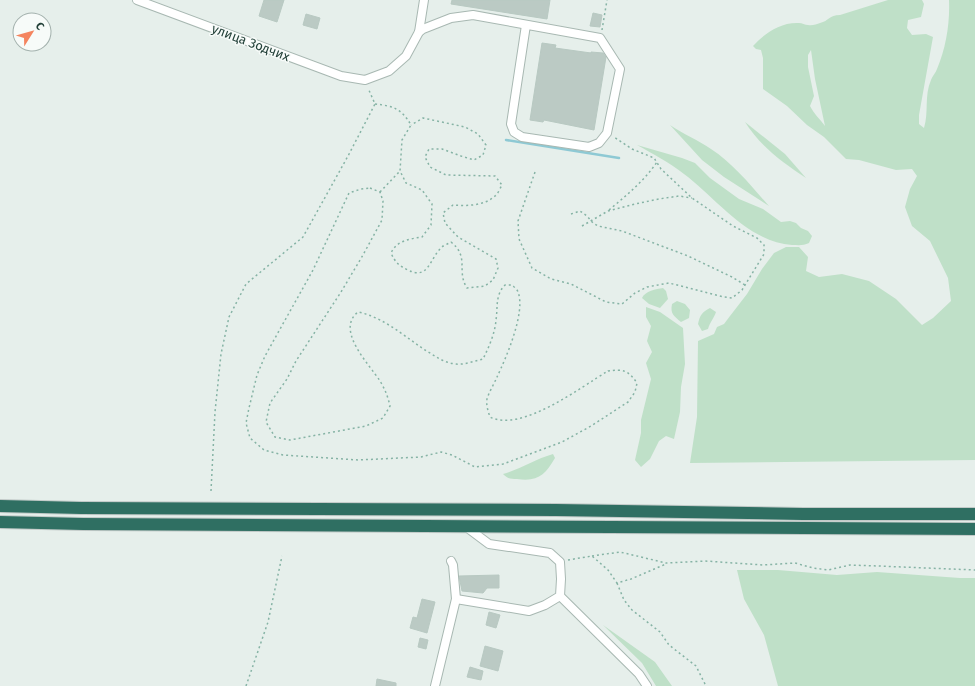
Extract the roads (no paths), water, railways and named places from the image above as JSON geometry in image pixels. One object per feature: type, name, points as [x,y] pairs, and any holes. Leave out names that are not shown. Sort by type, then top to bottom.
[{"type":"highway","points":[[0,506],[88,508],[556,510],[803,514],[975,514]]},
{"type":"highway","points":[[0,522],[83,524],[975,529]]},
{"type":"street","name":"улица Зодчих","points":[[137,0],[341,76],[365,80],[389,71],[406,56],[419,32]]},
{"type":"street","points":[[419,32],[424,0]]},
{"type":"street","points":[[419,32],[451,18],[473,15],[600,38],[620,69],[607,133],[599,143],[589,147],[522,137],[514,132],[511,124],[526,25]]},
{"type":"street","points":[[465,525],[489,544],[550,553],[560,562],[560,596],[639,674],[647,686]]},
{"type":"street","points":[[435,686],[456,598],[453,566],[451,561]]},
{"type":"street","points":[[456,598],[529,611],[545,605],[560,596]]},
{"type":"waterway","points":[[506,140],[619,158]]}]
